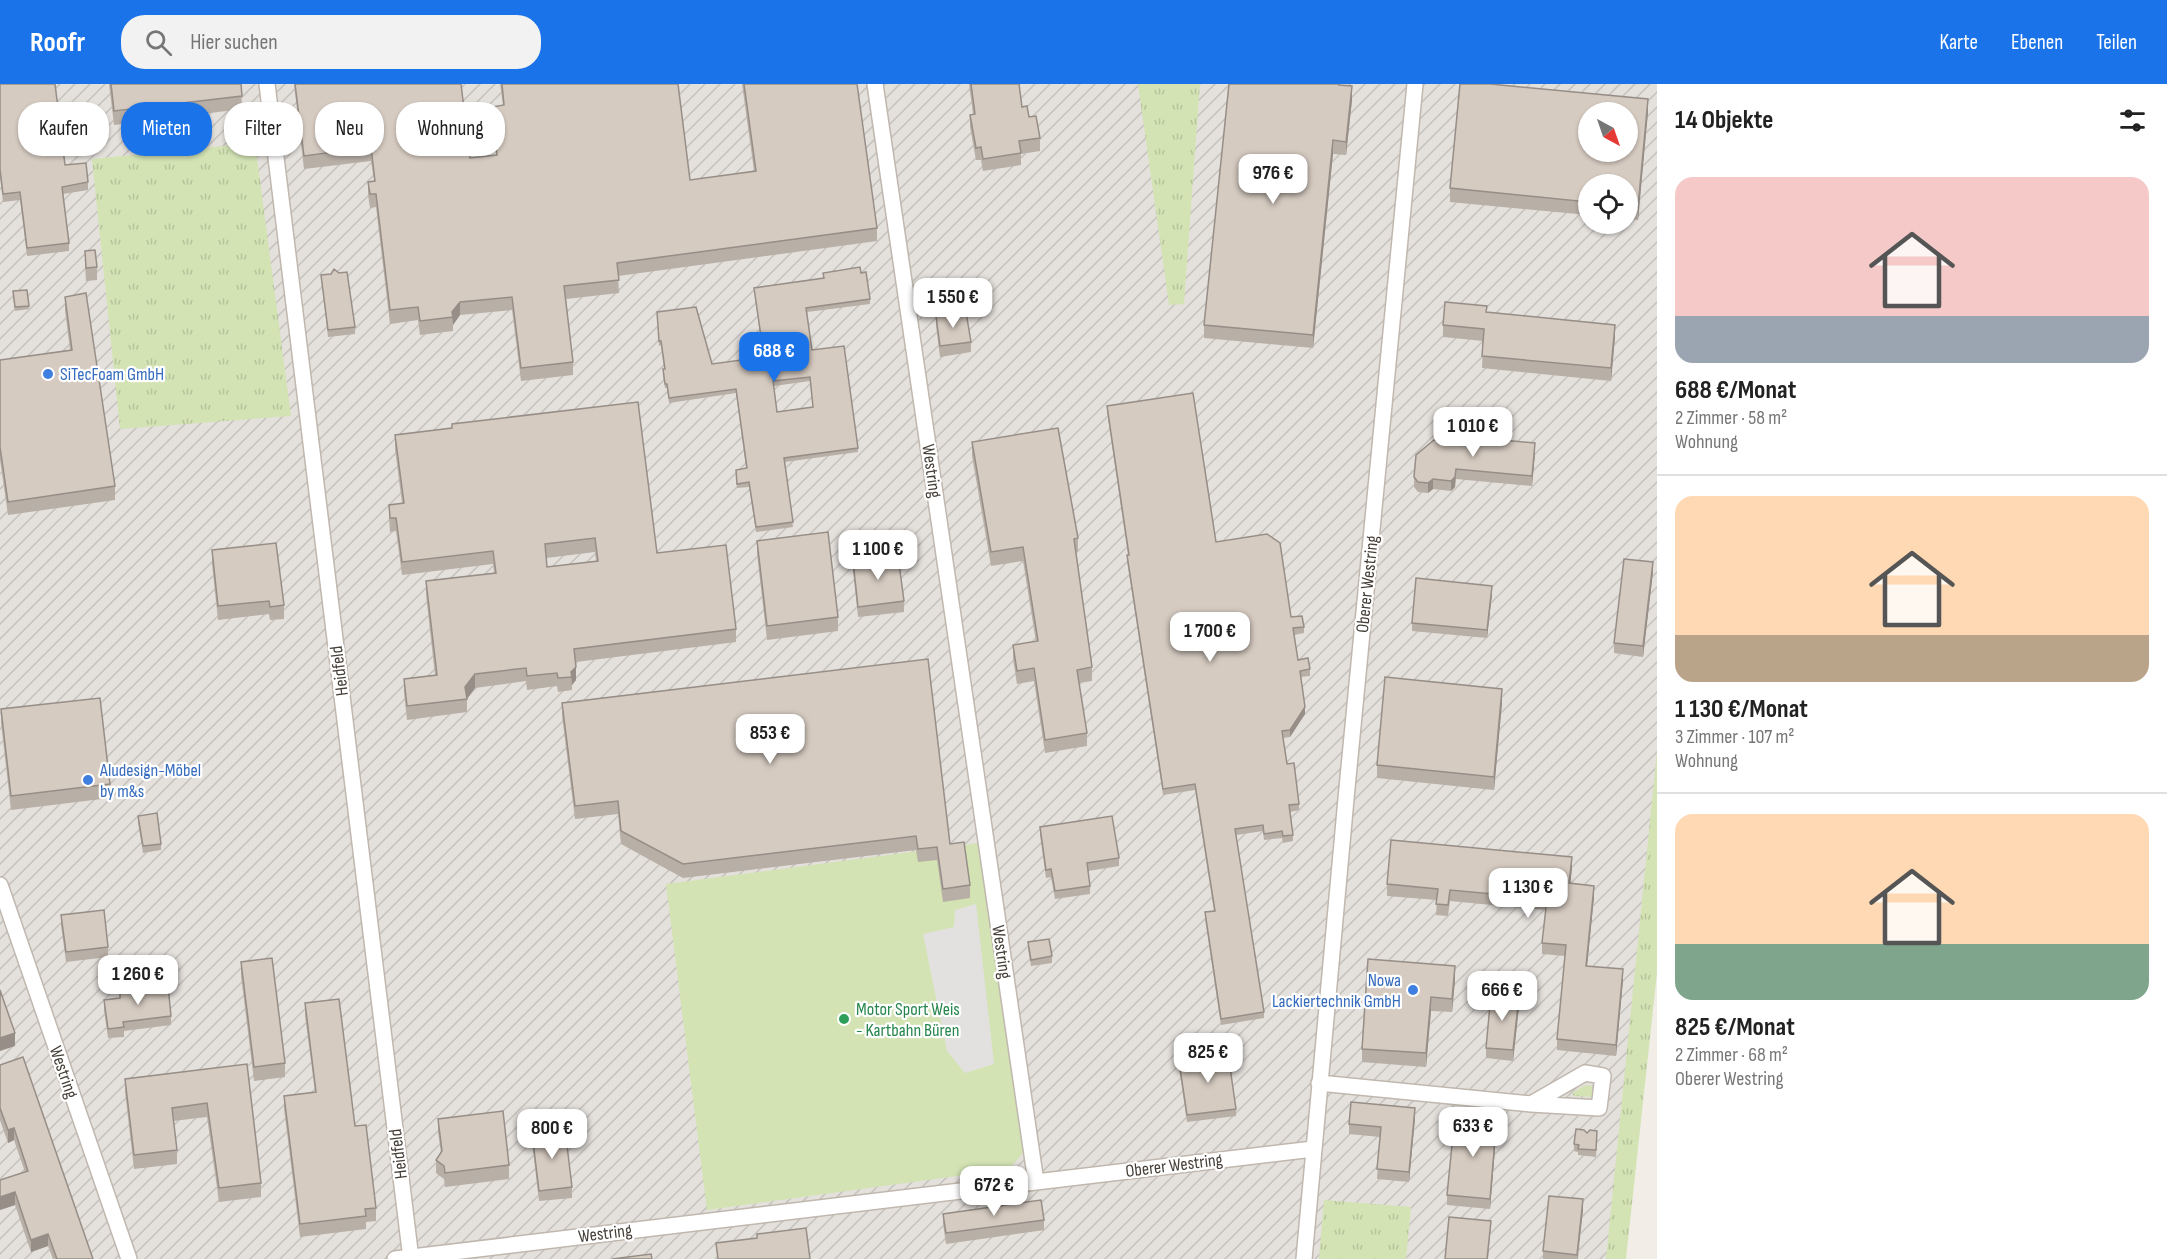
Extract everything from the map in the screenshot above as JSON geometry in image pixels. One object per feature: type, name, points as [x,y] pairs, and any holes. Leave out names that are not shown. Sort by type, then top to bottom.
[{"type":"street","name":"Heidfeld","points":[[267,84],[411,1258]]},
{"type":"street","name":"Westring","points":[[395,1259],[1035,1182],[875,84]]},
{"type":"street","name":"Oberer Westring","points":[[1304,1259],[1415,84]]},
{"type":"street","name":"Westring","points":[[0,885],[129,1259]]},
{"type":"street","points":[[1319,1083],[1531,1104]]},
{"type":"street","name":"Oberer Westring","points":[[1035,1182],[1313,1149]]},
{"type":"shaded area","points":[[0,84],[1657,84],[1657,765],[1609,1259],[0,1259]]},
{"type":"shaded area","points":[[976,904],[994,1064],[965,1073],[947,1051],[923,934],[954,927],[955,910]]},
{"type":"green space","points":[[1138,84],[1200,84],[1184,304],[1169,305]]},
{"type":"green space","points":[[224,146],[224,156],[257,156],[291,416],[120,429],[92,159],[123,156],[212,156],[212,147]]},
{"type":"green space","points":[[1657,751],[1657,973],[1626,1259],[1606,1259]]},
{"type":"green space","name":"Motor Sport Weis - Kartbahn Büren","points":[[980,843],[1023,1153],[1009,1169],[707,1210],[666,884]]},
{"type":"green space","points":[[1586,1085],[1592,1086],[1594,1093],[1591,1097],[1574,1096],[1572,1093]]},
{"type":"green space","points":[[1324,1200],[1411,1207],[1406,1259],[1319,1259]]},
{"type":"building","points":[[0,84],[55,84],[57,102],[18,102],[18,156],[64,156],[65,165],[86,163],[88,182],[62,187],[69,243],[27,248],[20,192],[3,194],[0,169]]},
{"type":"building","points":[[111,84],[241,84],[242,96],[191,102],[121,102],[121,110],[114,111]]},
{"type":"building","points":[[295,84],[461,84],[463,102],[396,102],[396,156],[470,156],[470,158],[505,156],[505,102],[502,84],[678,84],[690,180],[756,171],[744,84],[857,84],[877,228],[617,263],[619,280],[564,286],[573,362],[521,368],[512,297],[460,302],[452,312],[453,317],[420,321],[418,307],[390,310],[376,194],[370,194],[368,182],[375,181],[372,156],[384,156],[384,102],[315,102],[315,155],[304,156],[303,102],[297,102]]},
{"type":"building","points":[[971,84],[1019,84],[1022,107],[1027,106],[1029,117],[1036,116],[1040,138],[1019,141],[1021,153],[983,159],[981,147],[976,148],[970,115],[975,114]]},
{"type":"building","points":[[1229,84],[1352,86],[1346,142],[1333,140],[1313,335],[1204,325]]},
{"type":"building","points":[[1460,84],[1490,84],[1648,99],[1638,207],[1638,174],[1578,174],[1578,201],[1450,188]]},
{"type":"building","points":[[95,250],[97,267],[86,268],[85,251]]},
{"type":"building","points":[[860,267],[861,273],[866,272],[870,299],[806,308],[812,350],[844,346],[858,448],[784,458],[793,522],[756,527],[749,482],[737,484],[736,470],[747,468],[736,389],[669,398],[667,384],[665,384],[661,341],[659,341],[657,312],[696,307],[712,364],[764,357],[754,288],[824,278],[823,273]],"holes":[[[810,377],[813,407],[777,412],[773,381]]]},
{"type":"building","points":[[334,269],[339,273],[347,272],[355,327],[328,330],[321,275],[331,274]]},
{"type":"building","points":[[27,290],[29,306],[15,307],[13,291]]},
{"type":"building","points":[[86,293],[115,486],[8,502],[0,447],[0,360],[72,350],[65,297]]},
{"type":"building","points":[[1445,302],[1487,306],[1486,312],[1615,325],[1611,368],[1482,356],[1484,329],[1443,325]]},
{"type":"building","points":[[966,312],[971,342],[940,346],[936,316]]},
{"type":"building","points":[[1193,393],[1216,542],[1267,534],[1280,543],[1291,617],[1302,616],[1304,627],[1293,628],[1298,660],[1308,658],[1310,669],[1300,671],[1305,707],[1290,730],[1282,731],[1287,764],[1294,763],[1299,804],[1289,805],[1293,835],[1283,836],[1282,831],[1264,834],[1263,825],[1235,829],[1264,1012],[1221,1019],[1205,912],[1215,911],[1195,784],[1163,789],[1107,406]]},
{"type":"building","points":[[638,402],[657,553],[726,545],[736,629],[574,649],[576,667],[571,672],[572,677],[558,678],[557,673],[527,676],[526,668],[475,674],[465,687],[467,699],[407,706],[404,679],[437,675],[426,581],[496,573],[493,551],[402,562],[396,518],[390,518],[389,505],[404,503],[395,435],[452,428],[452,424]],"holes":[[[595,538],[598,561],[547,567],[545,544]]]},
{"type":"building","points":[[1058,428],[1078,538],[1074,539],[1092,667],[1077,670],[1087,733],[1045,740],[1034,668],[1017,671],[1013,645],[1038,641],[1023,547],[991,552],[972,442]]},
{"type":"building","points":[[1459,436],[1535,443],[1532,476],[1456,469],[1455,477],[1451,481],[1433,479],[1428,483],[1418,482],[1414,477],[1416,455],[1434,440],[1458,442]]},
{"type":"building","points":[[828,532],[838,617],[767,626],[757,541]]},
{"type":"building","points":[[276,543],[284,605],[270,607],[269,601],[218,606],[212,550]]},
{"type":"building","points":[[898,556],[904,601],[858,607],[853,561]]},
{"type":"building","points":[[1624,559],[1653,562],[1643,646],[1614,643]]},
{"type":"building","points":[[1416,578],[1492,586],[1487,630],[1412,623]]},
{"type":"building","points":[[928,659],[950,844],[964,842],[970,885],[943,889],[937,847],[918,849],[916,836],[683,864],[621,831],[618,801],[575,806],[562,703]]},
{"type":"building","points":[[1385,677],[1502,689],[1494,777],[1377,765]]},
{"type":"building","points":[[100,698],[110,784],[11,796],[1,709]]},
{"type":"building","points":[[157,813],[161,844],[143,846],[138,816]]},
{"type":"building","points":[[1112,816],[1119,858],[1087,863],[1090,886],[1055,891],[1051,869],[1046,870],[1040,827]]},
{"type":"building","points":[[1391,840],[1572,857],[1569,883],[1594,886],[1586,966],[1623,969],[1616,1045],[1557,1039],[1566,945],[1542,943],[1547,899],[1450,890],[1448,905],[1436,904],[1438,889],[1387,884]]},
{"type":"building","points":[[104,910],[108,947],[66,952],[61,915]]},
{"type":"building","points":[[1049,939],[1052,956],[1031,960],[1028,942]]},
{"type":"building","points":[[272,958],[285,1063],[254,1067],[241,962]]},
{"type":"building","points":[[1368,959],[1455,966],[1452,999],[1431,997],[1426,1053],[1362,1049]]},
{"type":"building","points":[[168,986],[171,1016],[123,1022],[124,1027],[108,1029],[104,1000],[120,998],[120,992]]},
{"type":"building","points":[[0,990],[15,1033],[0,1038]]},
{"type":"building","points":[[1491,994],[1519,996],[1513,1050],[1486,1048]]},
{"type":"building","points":[[339,999],[355,1126],[366,1125],[376,1208],[365,1209],[366,1216],[300,1224],[284,1096],[316,1092],[305,1003]]},
{"type":"building","points":[[1228,1053],[1236,1109],[1187,1115],[1179,1061]]},
{"type":"building","points":[[23,1057],[93,1259],[57,1259],[48,1234],[31,1240],[15,1192],[0,1197],[0,1180],[28,1171],[14,1128],[8,1130],[0,1108],[0,1065]]},
{"type":"building","points":[[247,1064],[261,1183],[219,1188],[207,1103],[172,1108],[177,1150],[134,1155],[125,1079]]},
{"type":"building","points":[[1351,1102],[1415,1108],[1409,1172],[1377,1169],[1381,1127],[1349,1124]]},
{"type":"building","points":[[503,1111],[509,1165],[445,1173],[444,1166],[436,1160],[442,1151],[438,1119]]},
{"type":"building","points":[[1463,1112],[1495,1115],[1490,1199],[1447,1195],[1453,1135],[1461,1136]]},
{"type":"building","points":[[565,1129],[572,1187],[539,1191],[532,1133]]},
{"type":"building","points":[[1576,1129],[1587,1133],[1590,1130],[1597,1131],[1596,1150],[1578,1149],[1579,1145],[1574,1144]]},
{"type":"building","points":[[1549,1196],[1583,1199],[1577,1255],[1543,1251]]},
{"type":"building","points":[[1041,1200],[1044,1220],[946,1233],[943,1214]]},
{"type":"building","points":[[1449,1217],[1491,1221],[1487,1259],[1445,1259]]},
{"type":"building","points":[[806,1228],[810,1259],[718,1259],[716,1243],[757,1238],[757,1234]]},
{"type":"building","points":[[651,1254],[652,1259],[612,1259]]},
{"type":"place","name":"SiTecFoam GmbH","points":[[48,374]]},
{"type":"place","name":"Aludesign-Möbel by m&s","points":[[88,780]]},
{"type":"place","name":"Nowa Lackiertechnik GmbH","points":[[1413,990]]},
{"type":"place","name":"Motor Sport Weis - Kartbahn Büren","points":[[844,1019]]}]
